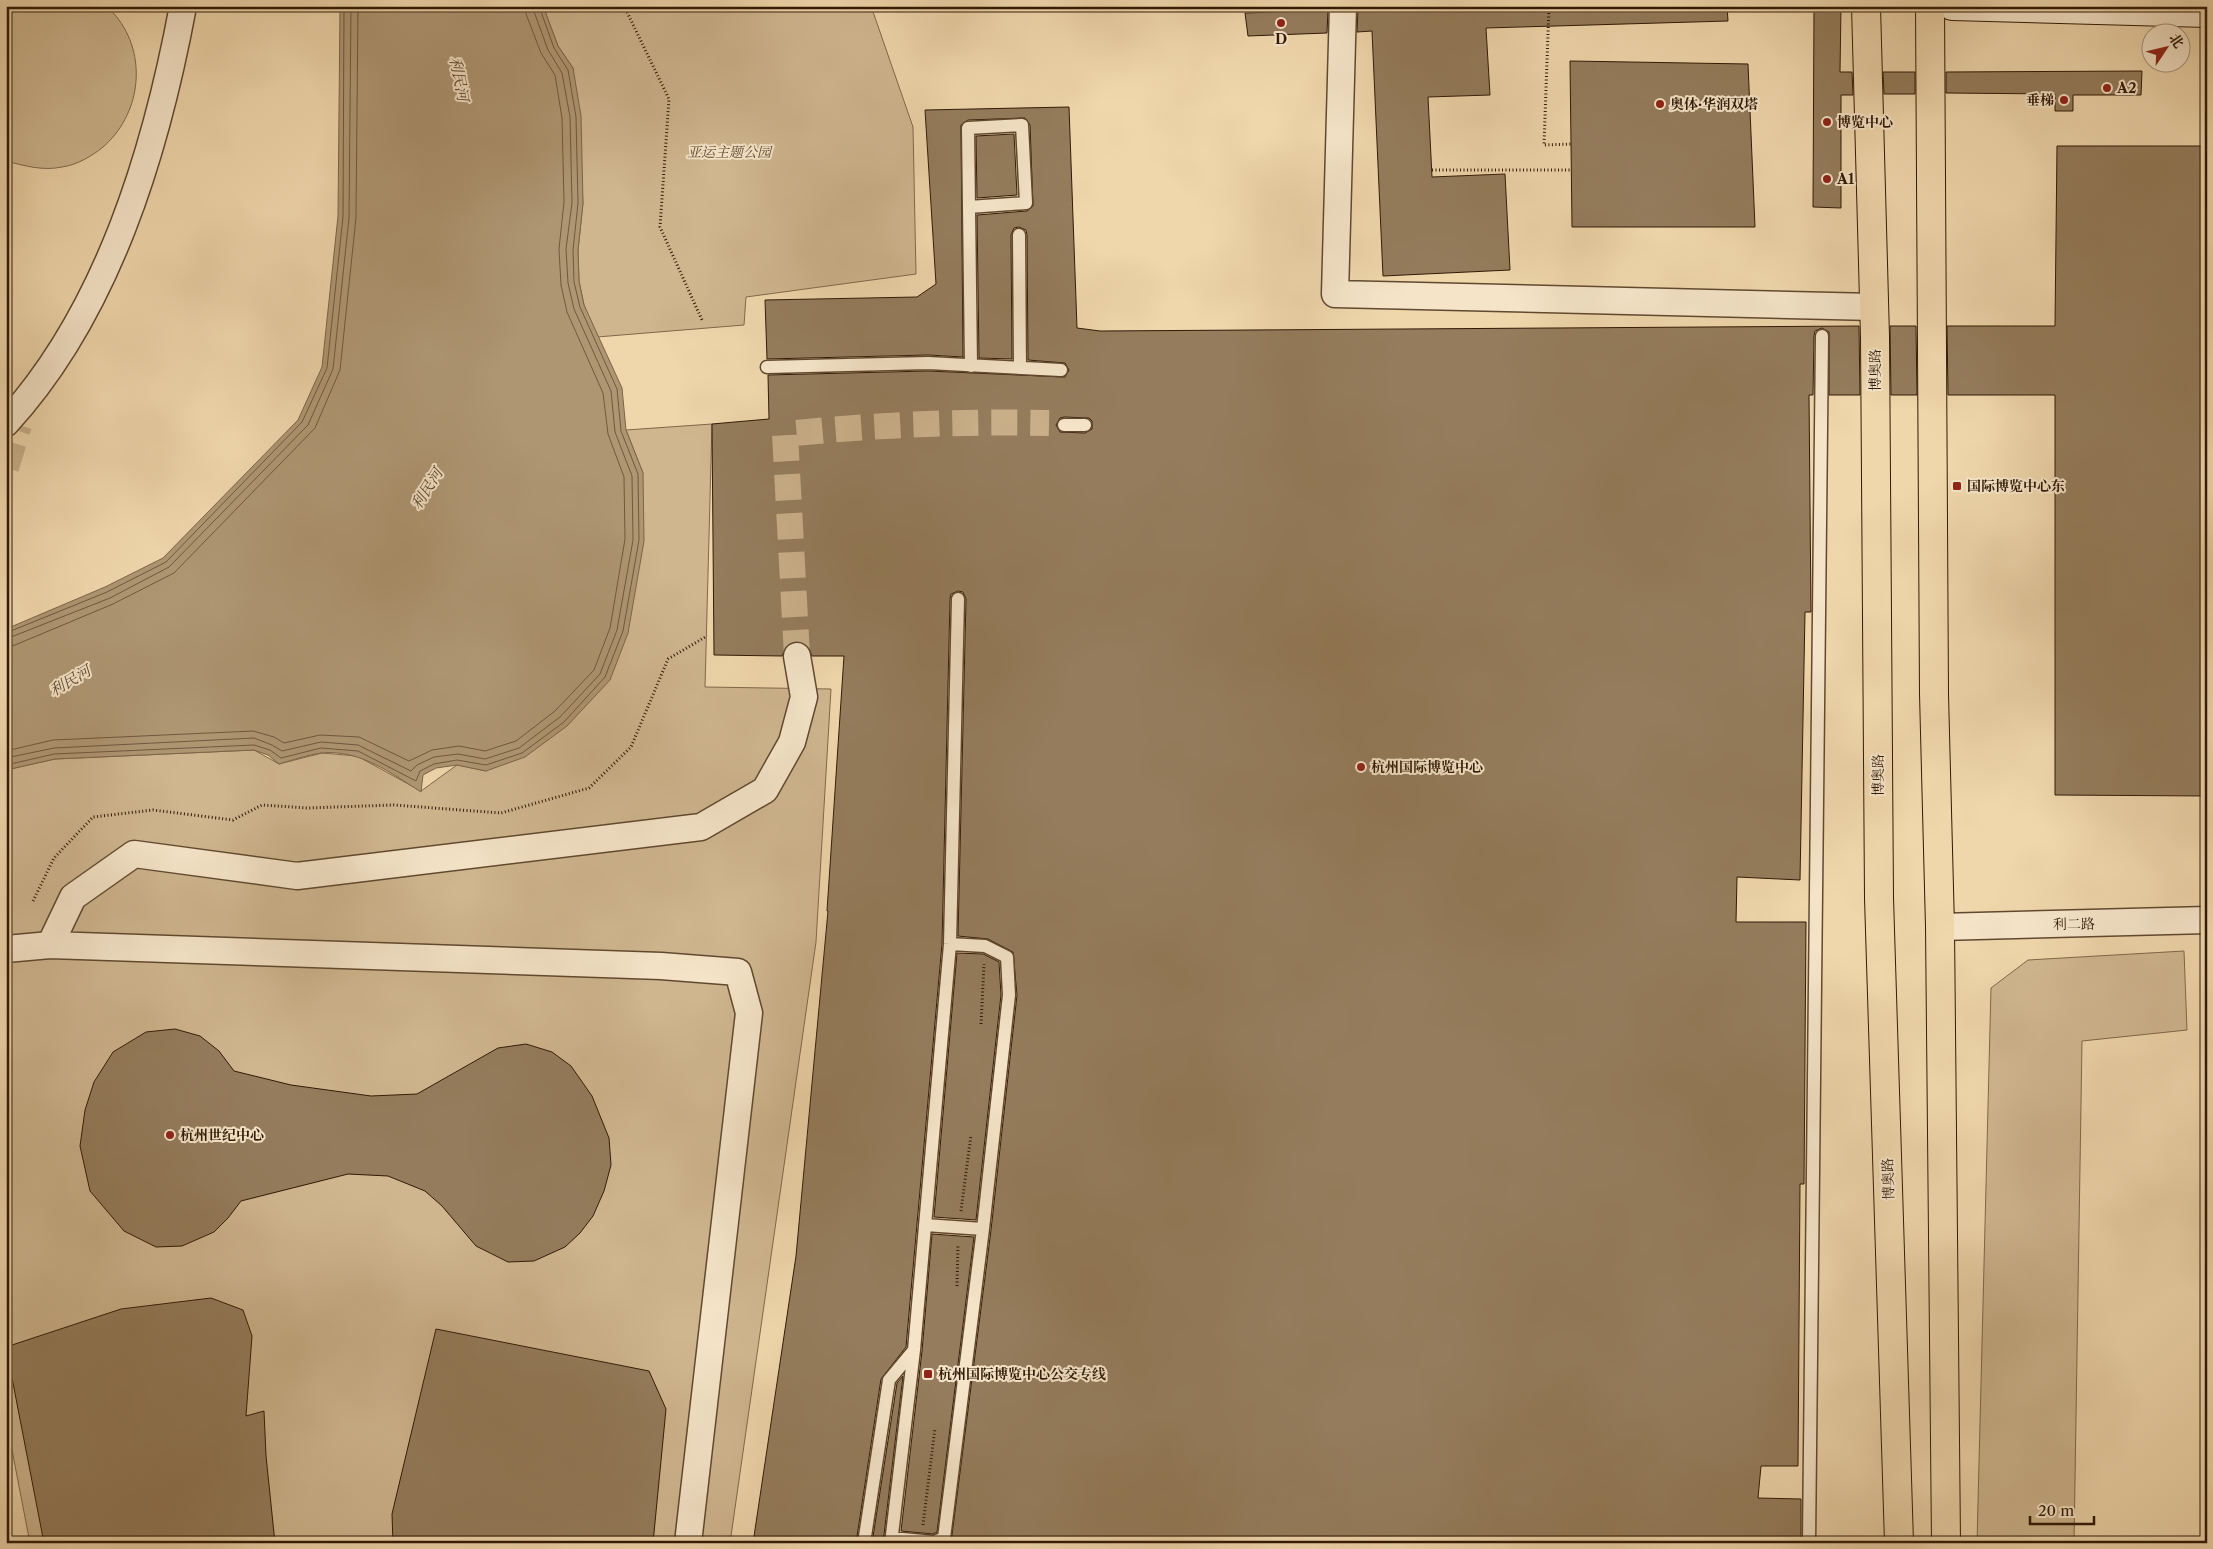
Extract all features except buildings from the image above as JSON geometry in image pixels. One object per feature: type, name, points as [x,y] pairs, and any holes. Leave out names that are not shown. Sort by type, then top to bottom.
[{"type":"main road","name":"博奥路","points":[[1866,6],[1874,307],[1879,898],[1899,1543]]},
{"type":"main road","points":[[1930,6],[1934,684],[1940,927],[1946,1543]]},
{"type":"main road","points":[[1952,6],[2207,13]]},
{"type":"street","points":[[16,417],[67,342],[107,269],[143,167],[172,65],[183,6]]},
{"type":"street","points":[[1343,6],[1335,294],[1874,307]]},
{"type":"street","points":[[50,945],[73,896],[134,854],[297,876],[701,827],[765,790],[792,742],[804,697],[797,656]]},
{"type":"street","name":"利二路","points":[[1940,927],[2207,920]]},
{"type":"street","points":[[6,950],[50,945],[661,966],[738,972],[749,1013],[688,1543]]},
{"type":"lane","points":[[969,207],[1026,203],[1022,125],[968,128],[971,366]]},
{"type":"lane","points":[[1019,235],[1020,368]]},
{"type":"lane","points":[[1809,1543],[1822,336]]},
{"type":"lane","points":[[767,366],[928,364],[1061,370]]},
{"type":"lane","points":[[1064,424],[1085,425]]},
{"type":"lane","points":[[950,944],[985,946],[1007,957],[1009,995],[983,1229],[944,1538],[934,1542],[892,1540],[914,1350],[950,944],[958,599]]},
{"type":"lane","points":[[925,1225],[983,1229]]},
{"type":"lane","points":[[864,1543],[889,1380],[914,1350]]},
{"type":"path","points":[[624,6],[668,99],[660,227],[702,320]]},
{"type":"path","points":[[1549,6],[1544,145],[1571,144]]},
{"type":"path","points":[[1432,170],[1571,170]]},
{"type":"path","points":[[32,901],[54,858],[93,817],[152,810],[234,820],[262,805],[307,808],[394,804],[501,813],[589,788],[631,747],[668,659],[707,636]]},
{"type":"path","points":[[981,1024],[985,946]]},
{"type":"path","points":[[957,1294],[959,1227],[972,1134]]},
{"type":"path","points":[[920,1541],[935,1428]]},
{"type":"green space","points":[[6,6],[106,6],[118,18],[128,36],[134,52],[136,70],[132,104],[125,120],[115,134],[103,147],[84,160],[68,166],[55,168],[27,166],[6,161]]},
{"type":"green space","name":"亚运主题公园","points":[[543,6],[871,6],[913,127],[916,274],[746,297],[744,325],[597,337],[584,305],[579,281],[578,250],[583,203],[573,68],[558,46]]},
{"type":"green space","name":"杭州世纪中心","points":[[712,424],[705,687],[831,689],[816,942],[730,1543],[30,1543],[6,1419],[6,770],[55,759],[254,750],[279,764],[322,753],[357,756],[421,791],[457,765],[486,771],[643,473],[626,430]]},
{"type":"green space","points":[[2184,951],[2187,1030],[2082,1041],[2074,1543],[1977,1543],[1991,988],[2028,960]]},
{"type":"water","name":"利民河","points":[[340,6],[543,6],[558,46],[573,68],[581,116],[583,203],[578,250],[579,281],[584,305],[622,388],[626,430],[643,473],[644,541],[628,633],[610,680],[567,726],[525,757],[486,771],[457,765],[436,768],[423,775],[421,792],[374,764],[348,755],[335,753],[321,753],[279,764],[268,755],[254,750],[55,759],[6,770],[6,629],[105,587],[163,558],[298,420],[322,367],[338,216]]},
{"type":"tunnel","points":[[797,656],[785,434],[917,424],[1049,423]]},
{"type":"tunnel","points":[[6,468],[19,425]]},
{"type":"place","name":"D","points":[[1281,23]]},
{"type":"place","name":"A2","points":[[2107,88]]},
{"type":"place","name":"垂梯","points":[[2064,100]]},
{"type":"place","name":"奥体·华润双塔","points":[[1660,104]]},
{"type":"place","name":"博览中心","points":[[1827,122]]},
{"type":"place","name":"A1","points":[[1827,179]]},
{"type":"place","name":"国际博览中心东","points":[[1957,486]]},
{"type":"place","name":"杭州国际博览中心","points":[[1361,767]]},
{"type":"place","name":"杭州世纪中心","points":[[170,1135]]},
{"type":"place","name":"杭州国际博览中心公交专线","points":[[928,1374]]}]
